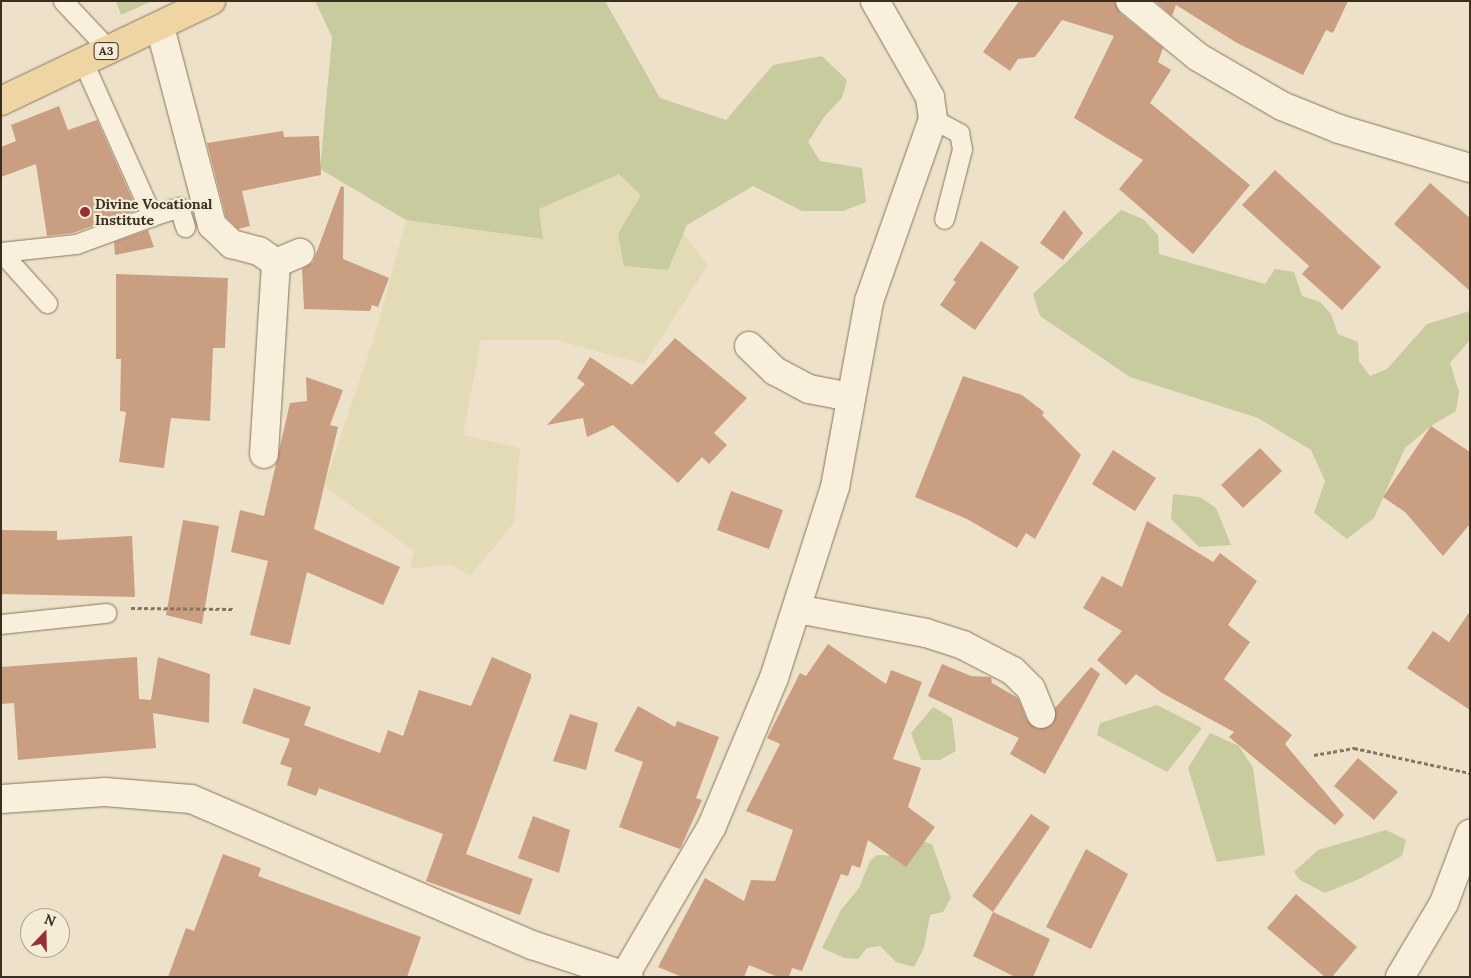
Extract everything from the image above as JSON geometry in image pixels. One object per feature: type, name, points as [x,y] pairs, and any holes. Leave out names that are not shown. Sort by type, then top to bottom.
[{"type":"main road","name":"A3","points":[[1,102],[84,64],[211,1]]},
{"type":"street","points":[[1,799],[105,792],[191,799],[532,945],[627,976],[712,826],[774,678],[835,487],[850,397],[878,273],[933,119],[930,97],[875,1]]},
{"type":"street","points":[[1130,1],[1198,57],[1282,106],[1348,132],[1470,168]]},
{"type":"street","points":[[160,27],[212,224],[232,244],[288,258],[264,454]]},
{"type":"street","points":[[749,346],[775,371],[809,389],[850,397]]},
{"type":"street","points":[[797,609],[926,634],[963,646],[1013,671],[1031,689],[1041,714]]},
{"type":"street","points":[[1400,977],[1444,903],[1470,834]]},
{"type":"lane","points":[[63,1],[109,50]]},
{"type":"lane","points":[[84,64],[152,216]]},
{"type":"lane","points":[[933,119],[959,133],[962,149],[944,219]]},
{"type":"lane","points":[[47,303],[1,252],[76,244],[179,207],[185,227]]},
{"type":"lane","points":[[1,624],[106,613]]},
{"type":"path","points":[[106,613],[129,608],[234,609]]},
{"type":"path","points":[[1314,755],[1354,748],[1470,773]]},
{"type":"shaded area","points":[[631,168],[708,265],[644,364],[555,340],[481,340],[463,435],[520,448],[514,523],[470,576],[451,564],[410,569],[414,551],[324,486],[374,338],[406,220],[542,239],[539,209]]},
{"type":"green space","points":[[116,1],[152,1],[121,15]]},
{"type":"green space","points":[[315,1],[605,1],[660,98],[726,120],[773,65],[822,56],[847,80],[842,98],[824,117],[808,142],[820,161],[862,168],[866,202],[843,211],[802,211],[753,186],[687,225],[668,270],[624,266],[618,234],[641,195],[619,174],[539,209],[543,239],[406,220],[320,169],[332,37]]},
{"type":"green space","points":[[1121,210],[1143,219],[1158,235],[1159,254],[1265,284],[1275,269],[1294,272],[1302,296],[1320,302],[1331,314],[1338,334],[1358,342],[1359,361],[1370,376],[1387,369],[1427,324],[1470,311],[1470,340],[1450,363],[1459,392],[1456,411],[1431,426],[1405,448],[1374,518],[1347,539],[1314,513],[1325,481],[1311,450],[1258,418],[1130,377],[1040,316],[1033,294]]},
{"type":"green space","points":[[1173,494],[1200,497],[1216,508],[1231,545],[1199,547],[1171,519]]},
{"type":"green space","points":[[1157,705],[1202,728],[1167,772],[1097,735],[1100,723]]},
{"type":"green space","points":[[933,707],[952,718],[956,751],[940,760],[921,760],[911,733]]},
{"type":"green space","points":[[1210,733],[1239,746],[1253,768],[1265,855],[1217,862],[1188,768]]},
{"type":"green space","points":[[1386,830],[1406,840],[1402,856],[1359,879],[1325,893],[1300,880],[1294,872],[1318,850]]},
{"type":"green space","points":[[917,840],[932,844],[951,898],[943,912],[930,915],[924,948],[914,967],[896,962],[880,946],[867,948],[858,959],[844,958],[822,948],[841,910],[859,888],[870,861],[877,855],[902,856]]},
{"type":"building","points":[[1019,1],[1115,1],[1120,13],[1163,48],[1158,62],[1171,70],[1150,103],[1250,185],[1193,254],[1119,189],[1143,160],[1074,118],[1114,36],[1062,20],[1035,57],[1018,59],[1010,71],[983,52]]},
{"type":"building","points":[[1155,1],[1348,1],[1333,33],[1326,30],[1303,75],[1237,43],[1176,5],[1172,16]]},
{"type":"building","points":[[59,106],[68,130],[97,120],[137,210],[73,233],[47,236],[36,164],[1,177],[1,147],[16,141],[11,125]]},
{"type":"building","points":[[283,131],[284,137],[319,136],[321,175],[242,191],[250,226],[238,229],[226,217],[207,143]]},
{"type":"building","points":[[1275,170],[1381,267],[1342,310],[1302,274],[1309,266],[1242,205]]},
{"type":"building","points":[[1430,183],[1470,218],[1470,291],[1394,224]]},
{"type":"building","points":[[341,186],[344,187],[343,259],[389,278],[378,307],[372,305],[370,311],[304,309],[302,269],[313,262]]},
{"type":"building","points":[[1064,210],[1083,233],[1063,260],[1040,243]]},
{"type":"building","points":[[148,230],[154,247],[115,255],[114,242]]},
{"type":"building","points":[[981,241],[1019,267],[975,330],[940,305],[956,282],[953,280]]},
{"type":"building","points":[[116,274],[228,278],[225,348],[213,348],[210,421],[171,418],[164,468],[119,462],[126,412],[120,411],[121,359],[116,359]]},
{"type":"building","points":[[675,338],[747,398],[714,433],[727,445],[709,464],[702,457],[678,483],[613,425],[587,437],[583,418],[547,425],[585,384],[577,378],[590,357],[632,385]]},
{"type":"building","points":[[963,376],[1022,395],[1044,412],[1042,415],[1081,455],[1035,539],[1026,533],[1017,548],[967,519],[915,497]]},
{"type":"building","points":[[306,377],[343,390],[330,425],[338,427],[314,529],[400,567],[383,605],[307,572],[290,645],[250,635],[268,561],[231,552],[240,510],[264,516],[290,403],[307,401]]},
{"type":"building","points":[[1431,426],[1470,452],[1470,524],[1443,556],[1405,512],[1383,497]]},
{"type":"building","points":[[1260,448],[1282,471],[1243,508],[1221,485]]},
{"type":"building","points":[[1113,450],[1156,478],[1135,511],[1092,484]]},
{"type":"building","points":[[731,491],[783,510],[769,549],[717,530]]},
{"type":"building","points":[[183,520],[219,526],[202,624],[166,615]]},
{"type":"building","points":[[1147,521],[1213,562],[1220,553],[1257,581],[1228,625],[1250,642],[1224,679],[1292,735],[1285,744],[1344,815],[1335,825],[1229,737],[1234,732],[1162,693],[1136,674],[1126,685],[1097,660],[1122,631],[1083,608],[1102,576],[1122,587]]},
{"type":"building","points":[[1,530],[57,531],[57,540],[132,536],[135,597],[1,594]]},
{"type":"building","points":[[1470,611],[1470,710],[1407,668],[1433,631],[1449,642]]},
{"type":"building","points":[[828,644],[886,684],[891,670],[922,682],[893,759],[921,768],[908,807],[935,827],[906,867],[868,840],[860,868],[852,865],[848,876],[841,874],[802,971],[792,968],[789,977],[778,977],[749,965],[744,977],[682,977],[658,967],[705,878],[744,901],[751,880],[775,881],[793,830],[746,811],[780,744],[767,738],[800,673],[806,676]]},
{"type":"building","points":[[137,657],[139,699],[151,700],[158,657],[210,674],[209,723],[153,713],[156,748],[18,760],[14,703],[1,704],[1,667]]},
{"type":"building","points":[[492,657],[531,674],[531,678],[466,854],[533,879],[520,915],[426,881],[443,834],[319,788],[316,796],[287,785],[292,768],[280,764],[290,739],[242,723],[254,688],[311,707],[304,725],[380,753],[388,730],[403,736],[419,690],[471,706]]},
{"type":"building","points":[[942,664],[971,676],[991,677],[992,683],[1018,698],[1027,720],[1039,729],[1053,724],[1055,708],[1091,667],[1100,674],[1045,774],[1010,754],[1019,738],[928,696]]},
{"type":"building","points":[[638,706],[675,727],[677,721],[719,737],[696,798],[702,800],[680,849],[619,827],[643,762],[614,751]]},
{"type":"building","points":[[570,714],[598,723],[586,770],[553,761]]},
{"type":"building","points":[[1358,758],[1398,792],[1374,820],[1334,786]]},
{"type":"building","points":[[1031,814],[1050,827],[993,912],[972,896]]},
{"type":"building","points":[[533,816],[570,830],[559,873],[518,858]]},
{"type":"building","points":[[1086,849],[1128,874],[1091,949],[1046,927]]},
{"type":"building","points":[[223,854],[261,868],[258,876],[421,937],[407,977],[168,977],[186,928],[194,931]]},
{"type":"building","points":[[1296,894],[1357,947],[1332,977],[1325,977],[1267,928]]},
{"type":"building","points":[[993,912],[1050,939],[1033,977],[1015,977],[973,956]]},
{"type":"place","name":"Divine Vocational Institute","points":[[85,212]]}]
